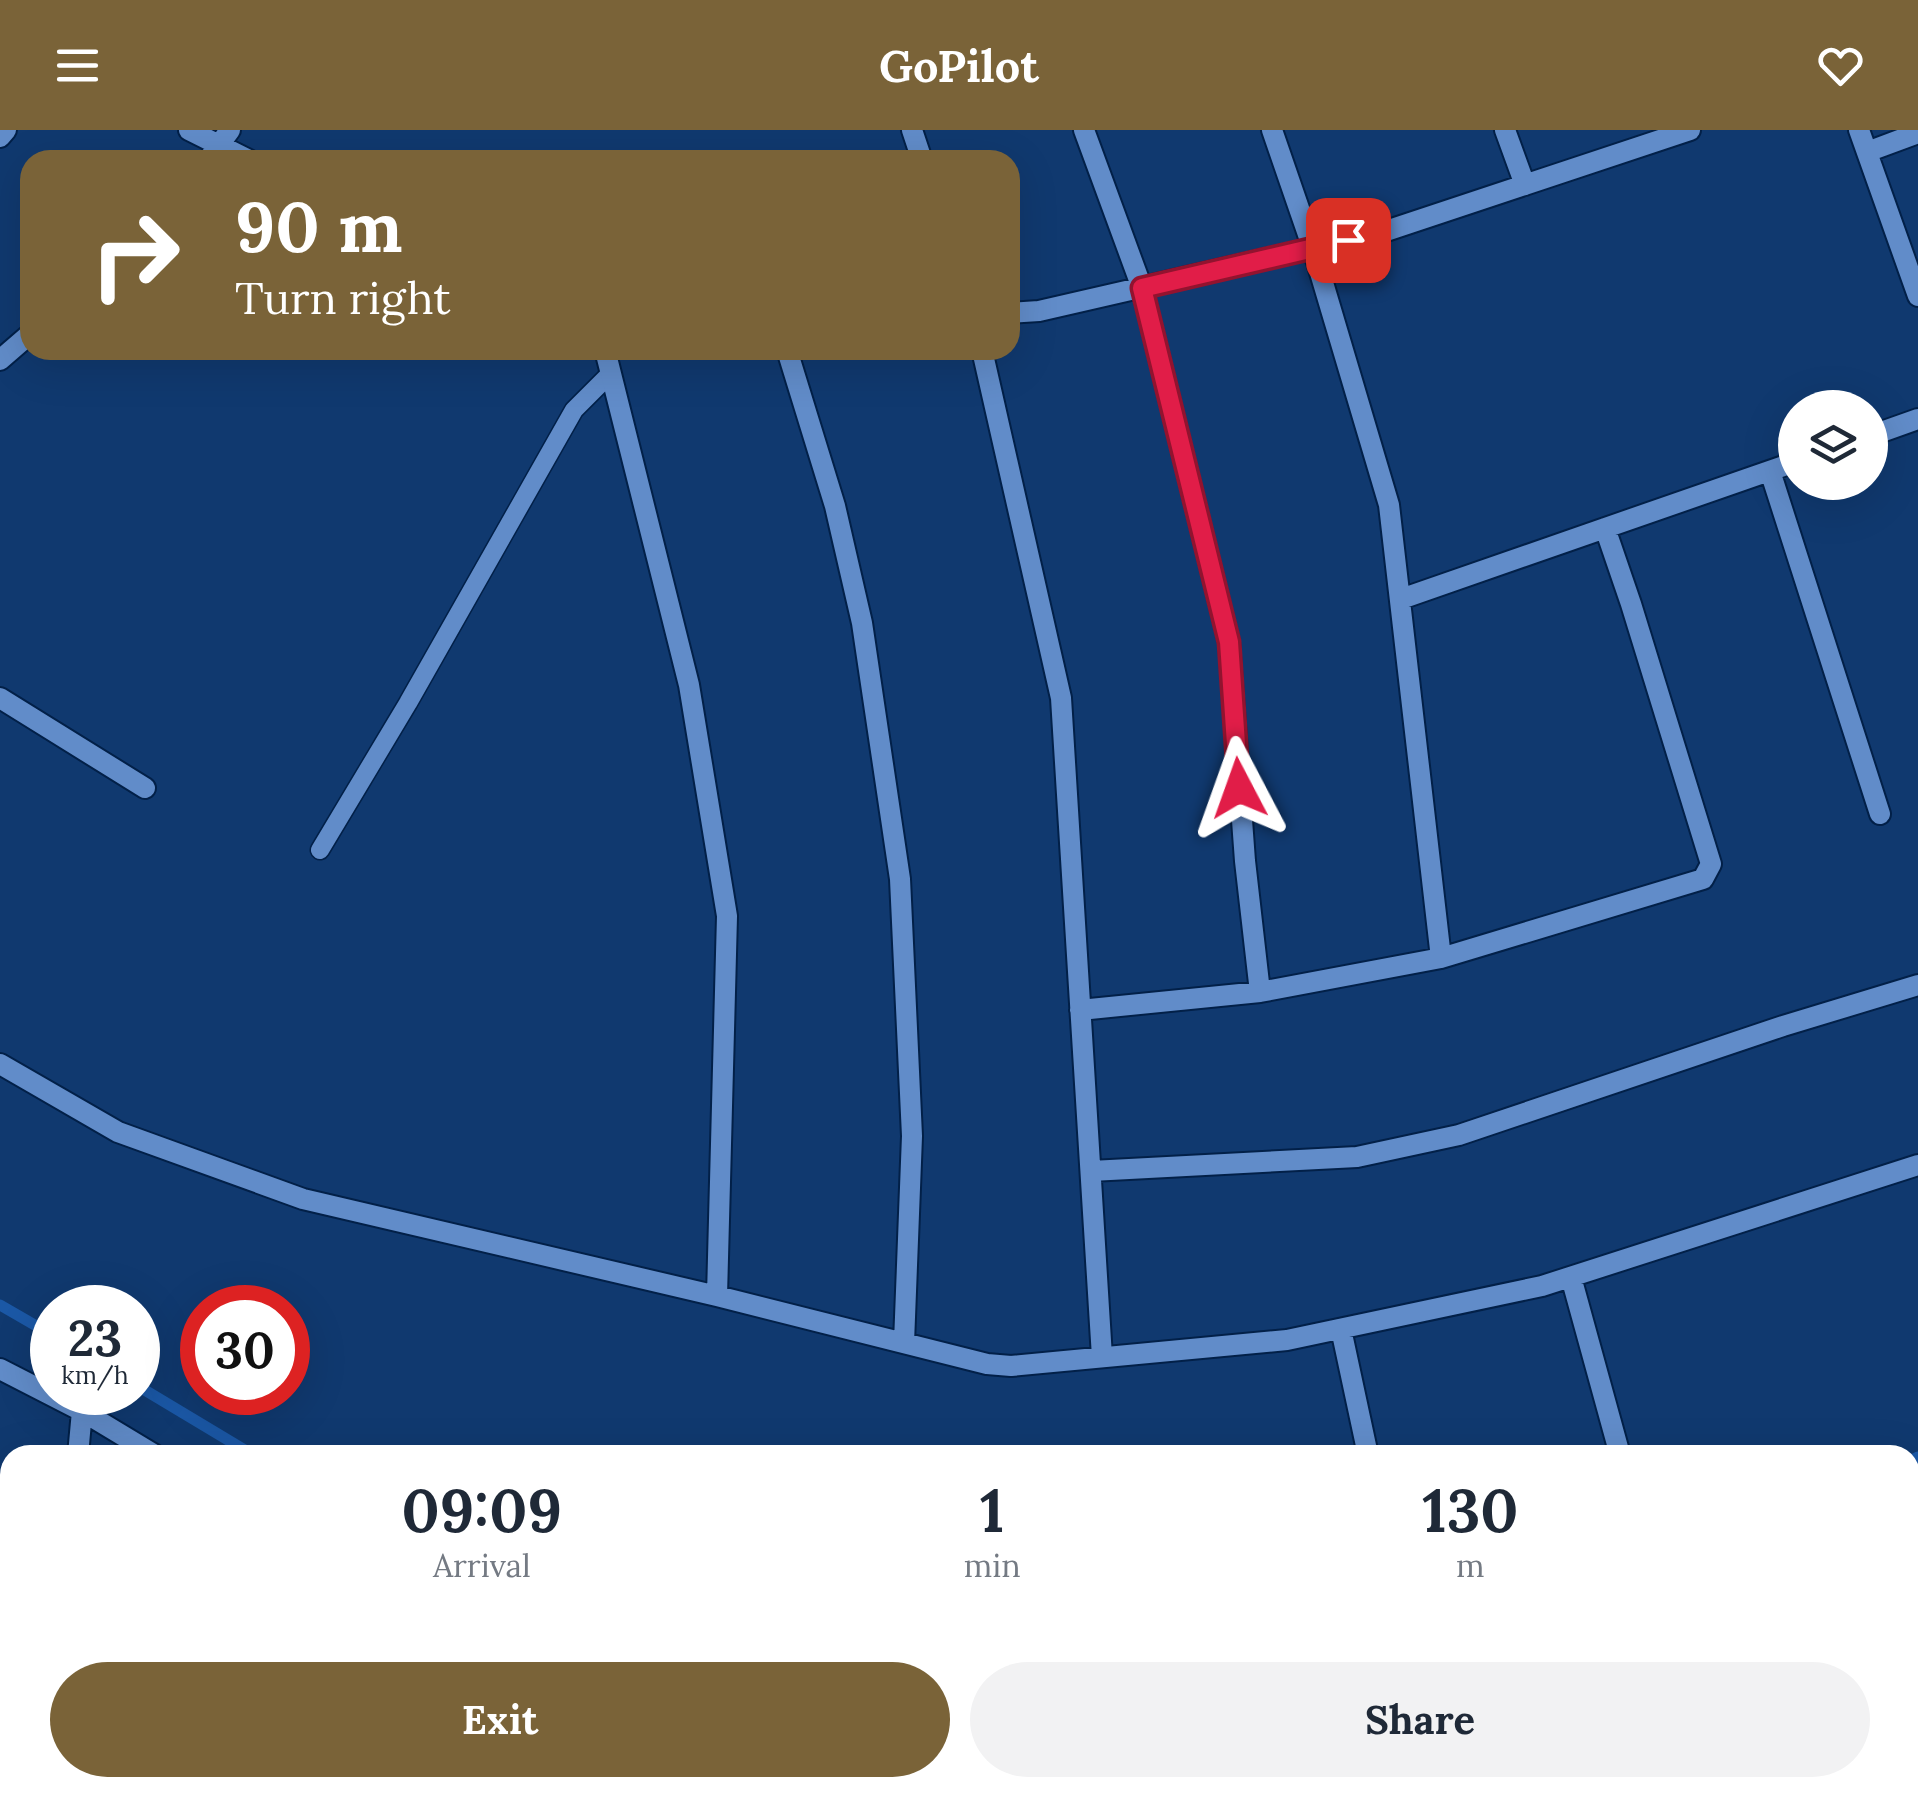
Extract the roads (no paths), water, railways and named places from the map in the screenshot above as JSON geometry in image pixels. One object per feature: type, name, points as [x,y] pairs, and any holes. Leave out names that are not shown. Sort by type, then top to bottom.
[{"type":"street","points":[[0,138],[6,130]]},
{"type":"street","points":[[188,130],[220,145]]},
{"type":"street","points":[[1084,130],[1142,288],[1229,642],[1244,861],[1260,992]]},
{"type":"street","points":[[1272,130],[1312,249],[1388,505],[1441,958]]},
{"type":"street","points":[[1505,130],[1525,185]]},
{"type":"street","points":[[1020,312],[1383,232],[1690,130]]},
{"type":"street","points":[[1859,130],[1918,296]]},
{"type":"street","points":[[1867,152],[1918,133]]},
{"type":"street","points":[[0,360],[20,343]]},
{"type":"street","points":[[608,360],[690,685],[727,916],[717,1296]]},
{"type":"street","points":[[790,360],[835,506],[862,624],[900,878],[912,1136],[904,1343]]},
{"type":"street","points":[[984,360],[1061,698],[1102,1357]]},
{"type":"street","points":[[1888,430],[1918,419]]},
{"type":"street","points":[[1400,600],[1778,468]]},
{"type":"street","points":[[1770,471],[1880,814]]},
{"type":"street","points":[[1080,1010],[1260,992],[1441,958],[1703,879],[1711,864],[1605,528]]},
{"type":"street","points":[[0,698],[145,788]]},
{"type":"street","points":[[1091,1170],[1356,1157],[1458,1135],[1918,985]]},
{"type":"street","points":[[0,1064],[118,1132],[303,1198],[987,1364],[1011,1366],[1287,1340],[1542,1286],[1918,1165]]},
{"type":"street","points":[[1571,1277],[1617,1445]]},
{"type":"street","points":[[1342,1329],[1366,1445]]},
{"type":"street","points":[[0,1369],[30,1384]]},
{"type":"street","points":[[79,1445],[82,1415]]},
{"type":"street","points":[[89,1415],[138,1445]]},
{"type":"lane","points":[[320,850],[408,704],[574,410],[611,372]]},
{"type":"waterway","points":[[0,1305],[30,1322]]},
{"type":"waterway","points":[[160,1399],[236,1445]]}]
